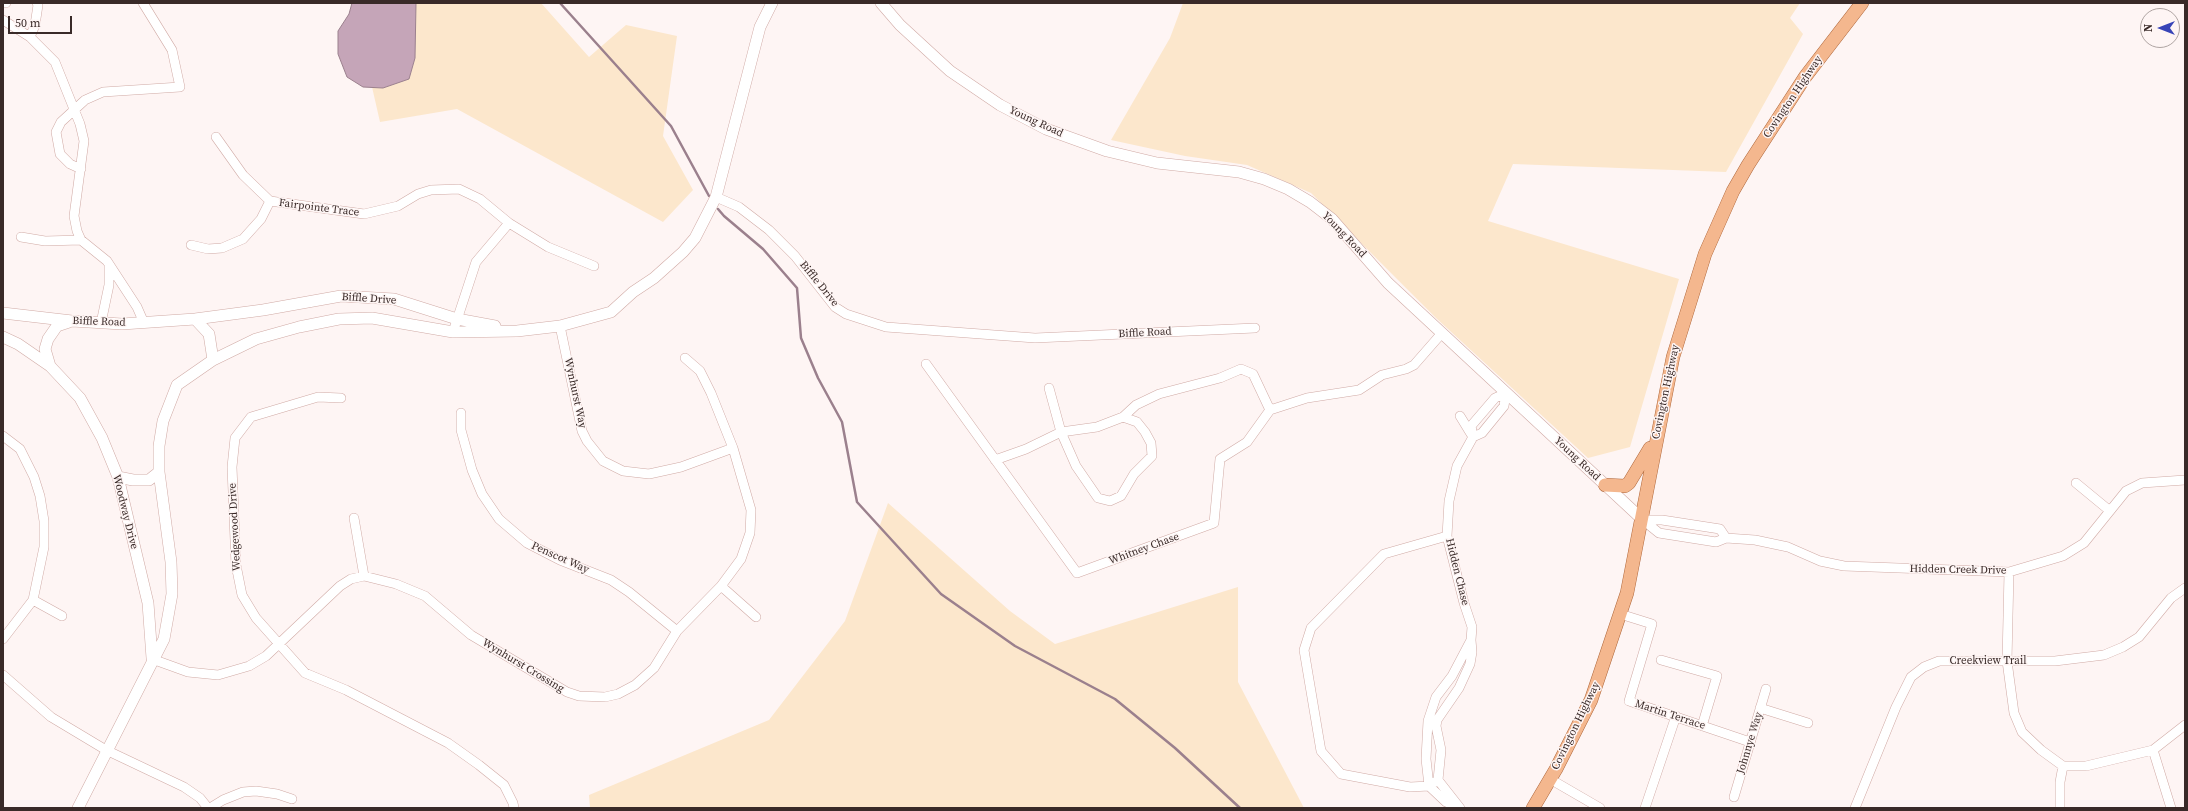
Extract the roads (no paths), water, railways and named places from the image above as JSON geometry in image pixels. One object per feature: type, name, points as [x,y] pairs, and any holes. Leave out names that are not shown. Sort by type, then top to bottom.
[{"type":"main road","name":"Covington Highway","points":[[1533,808],[1550,779],[1591,700],[1627,593],[1642,520],[1647,481],[1672,357],[1705,254],[1733,191],[1805,77],[1862,3]]},
{"type":"main road","points":[[1605,485],[1626,486],[1651,447],[1655,446]]},
{"type":"street","points":[[30,38],[35,25],[37,3]]},
{"type":"street","points":[[81,169],[70,164],[60,154],[56,142],[56,132],[61,122],[85,100],[103,92],[180,87],[172,50],[142,3]]},
{"type":"street","name":"Biffle Drive","points":[[212,360],[256,339],[299,327],[339,319],[372,318],[453,332],[517,331],[560,326],[611,312],[633,292],[664,270],[695,238],[716,197],[760,27],[772,3]]},
{"type":"street","name":"Young Road","points":[[881,3],[900,25],[950,71],[1000,105],[1046,129],[1107,151],[1157,163],[1239,172],[1258,177],[1288,189],[1310,202],[1332,219],[1388,283],[1642,520]]},
{"type":"street","points":[[3,20],[30,38],[56,62],[74,111],[84,141],[74,216],[81,240]]},
{"type":"street","name":"Fairpointe Trace","points":[[216,137],[243,175],[270,202],[364,214],[398,206],[418,194],[431,190],[459,189],[480,199],[509,223],[548,247],[594,266]]},
{"type":"street","name":"Biffle Drive","points":[[716,197],[739,207],[769,230],[795,256],[836,307],[846,314],[886,327],[1035,338]]},
{"type":"street","points":[[191,245],[208,249],[222,248],[243,239],[261,219],[270,202]]},
{"type":"street","points":[[453,332],[476,262],[509,223]]},
{"type":"street","points":[[21,238],[45,241],[81,240],[94,249],[108,263],[137,307],[144,323]]},
{"type":"street","points":[[101,323],[109,285],[108,263]]},
{"type":"street","name":"Biffle Drive","points":[[195,319],[264,310],[341,296],[394,299],[457,319],[517,331]]},
{"type":"street","name":"Biffle Road","points":[[3,313],[101,323],[144,323],[195,319]]},
{"type":"street","points":[[78,808],[152,659],[164,638],[172,594],[172,562],[159,472],[159,446],[163,421],[178,385],[212,360],[209,334],[195,319]]},
{"type":"street","points":[[50,366],[45,349],[51,332],[57,326],[72,321]]},
{"type":"street","name":"Wynhurst Way","points":[[560,326],[582,431],[587,441],[603,461],[623,471],[649,474],[681,467],[733,448]]},
{"type":"street","name":"Biffle Road","points":[[1035,338],[1255,328]]},
{"type":"street","points":[[995,460],[1026,449],[1061,432],[1097,427],[1123,417],[1136,405],[1159,394],[1220,378],[1241,369],[1253,374],[1270,410],[1307,398],[1358,390],[1382,375],[1406,369],[1414,364],[1442,333]]},
{"type":"street","name":"Woodway Drive","points":[[3,337],[18,344],[50,366],[80,398],[102,438],[118,477],[148,603],[152,659]]},
{"type":"street","name":"Wynhurst Crossing","points":[[364,576],[396,584],[425,596],[471,635],[567,692],[579,696],[605,697],[618,694],[635,685],[654,668],[676,632],[721,586],[741,559],[750,533],[751,510],[733,448],[711,393],[700,371],[685,358]]},
{"type":"street","name":"Whitney Chase","points":[[926,364],[1076,573],[1214,523],[1220,459],[1247,442],[1270,410]]},
{"type":"street","points":[[1049,388],[1061,432],[1076,466],[1098,498],[1110,501],[1122,496],[1134,474],[1152,456],[1151,443],[1145,432],[1137,422],[1123,417]]},
{"type":"street","name":"Hidden Chase","points":[[1429,786],[1426,758],[1428,720],[1436,698],[1452,676],[1470,640],[1472,627],[1464,604],[1447,536],[1450,489],[1457,466],[1473,436],[1471,426],[1495,398],[1506,393]]},
{"type":"street","name":"Hidden Chase","points":[[1473,436],[1482,433],[1504,406],[1506,393]]},
{"type":"street","name":"Wedgewood Drive","points":[[341,398],[318,397],[251,417],[235,438],[232,467],[236,557],[242,595],[256,618],[304,673],[366,700],[448,744],[479,764],[504,785],[514,808]]},
{"type":"street","points":[[1483,412],[1493,419]]},
{"type":"street","name":"Penscot Way","points":[[461,413],[463,442],[472,470],[482,494],[499,519],[527,544],[560,560],[611,580],[629,592],[676,632]]},
{"type":"street","points":[[1460,416],[1473,436]]},
{"type":"street","points":[[3,436],[20,449],[34,477],[40,496],[44,521],[44,547],[33,600],[3,638]]},
{"type":"street","points":[[118,477],[133,480],[149,480],[159,472]]},
{"type":"street","name":"Hidden Creek Drive","points":[[1642,520],[1659,533],[1716,542],[1726,538],[1755,540],[1788,547],[1820,561],[1844,566],[2009,572],[2063,556],[2084,542],[2126,491],[2142,482],[2185,480]]},
{"type":"street","points":[[2076,484],[2110,511]]},
{"type":"street","points":[[152,659],[188,672],[218,674],[249,666],[266,656],[340,586],[351,579],[364,576],[354,518]]},
{"type":"street","points":[[1642,520],[1662,520],[1720,529],[1726,538]]},
{"type":"street","points":[[1447,536],[1384,554],[1311,628],[1304,650],[1321,750],[1341,774],[1410,787],[1429,786],[1438,780],[1460,808]]},
{"type":"street","points":[[2009,572],[2007,662],[2014,713],[2022,732],[2041,750],[2063,766],[2086,766],[2153,750],[2185,725]]},
{"type":"street","points":[[721,586],[756,616]]},
{"type":"street","name":"Creekview Trail","points":[[1855,808],[1896,707],[1911,677],[1924,667],[1938,661],[2055,661],[2104,655],[2123,647],[2139,637],[2171,598],[2185,588]]},
{"type":"street","points":[[33,600],[62,616]]},
{"type":"street","name":"Martin Terrace","points":[[1620,614],[1652,624],[1629,701],[1750,742]]},
{"type":"street","name":"Hidden Chase","points":[[1438,780],[1441,750],[1436,726],[1437,720],[1459,688],[1470,664],[1472,652],[1470,640]]},
{"type":"street","points":[[1661,660],[1717,676],[1702,726]]},
{"type":"street","points":[[3,675],[51,717],[106,750],[184,788],[200,798],[209,808],[223,800],[243,792],[256,791],[277,794],[292,799]]},
{"type":"street","name":"Johnnye Way","points":[[1734,797],[1766,689]]},
{"type":"street","points":[[1760,708],[1808,723]]},
{"type":"street","points":[[1645,808],[1676,716]]},
{"type":"street","points":[[2153,750],[2171,808]]},
{"type":"street","points":[[2060,808],[2060,782],[2063,766]]},
{"type":"street","points":[[1550,779],[1600,808]]},
{"type":"street","points":[[1429,786],[1446,802],[1460,808]]},
{"type":"waterway","points":[[560,3],[671,126],[709,196]]},
{"type":"waterway","points":[[718,209],[724,216],[763,249],[797,288],[801,338],[818,378],[842,422],[857,502],[941,594],[1015,646],[1115,699],[1175,748],[1240,808]]}]
